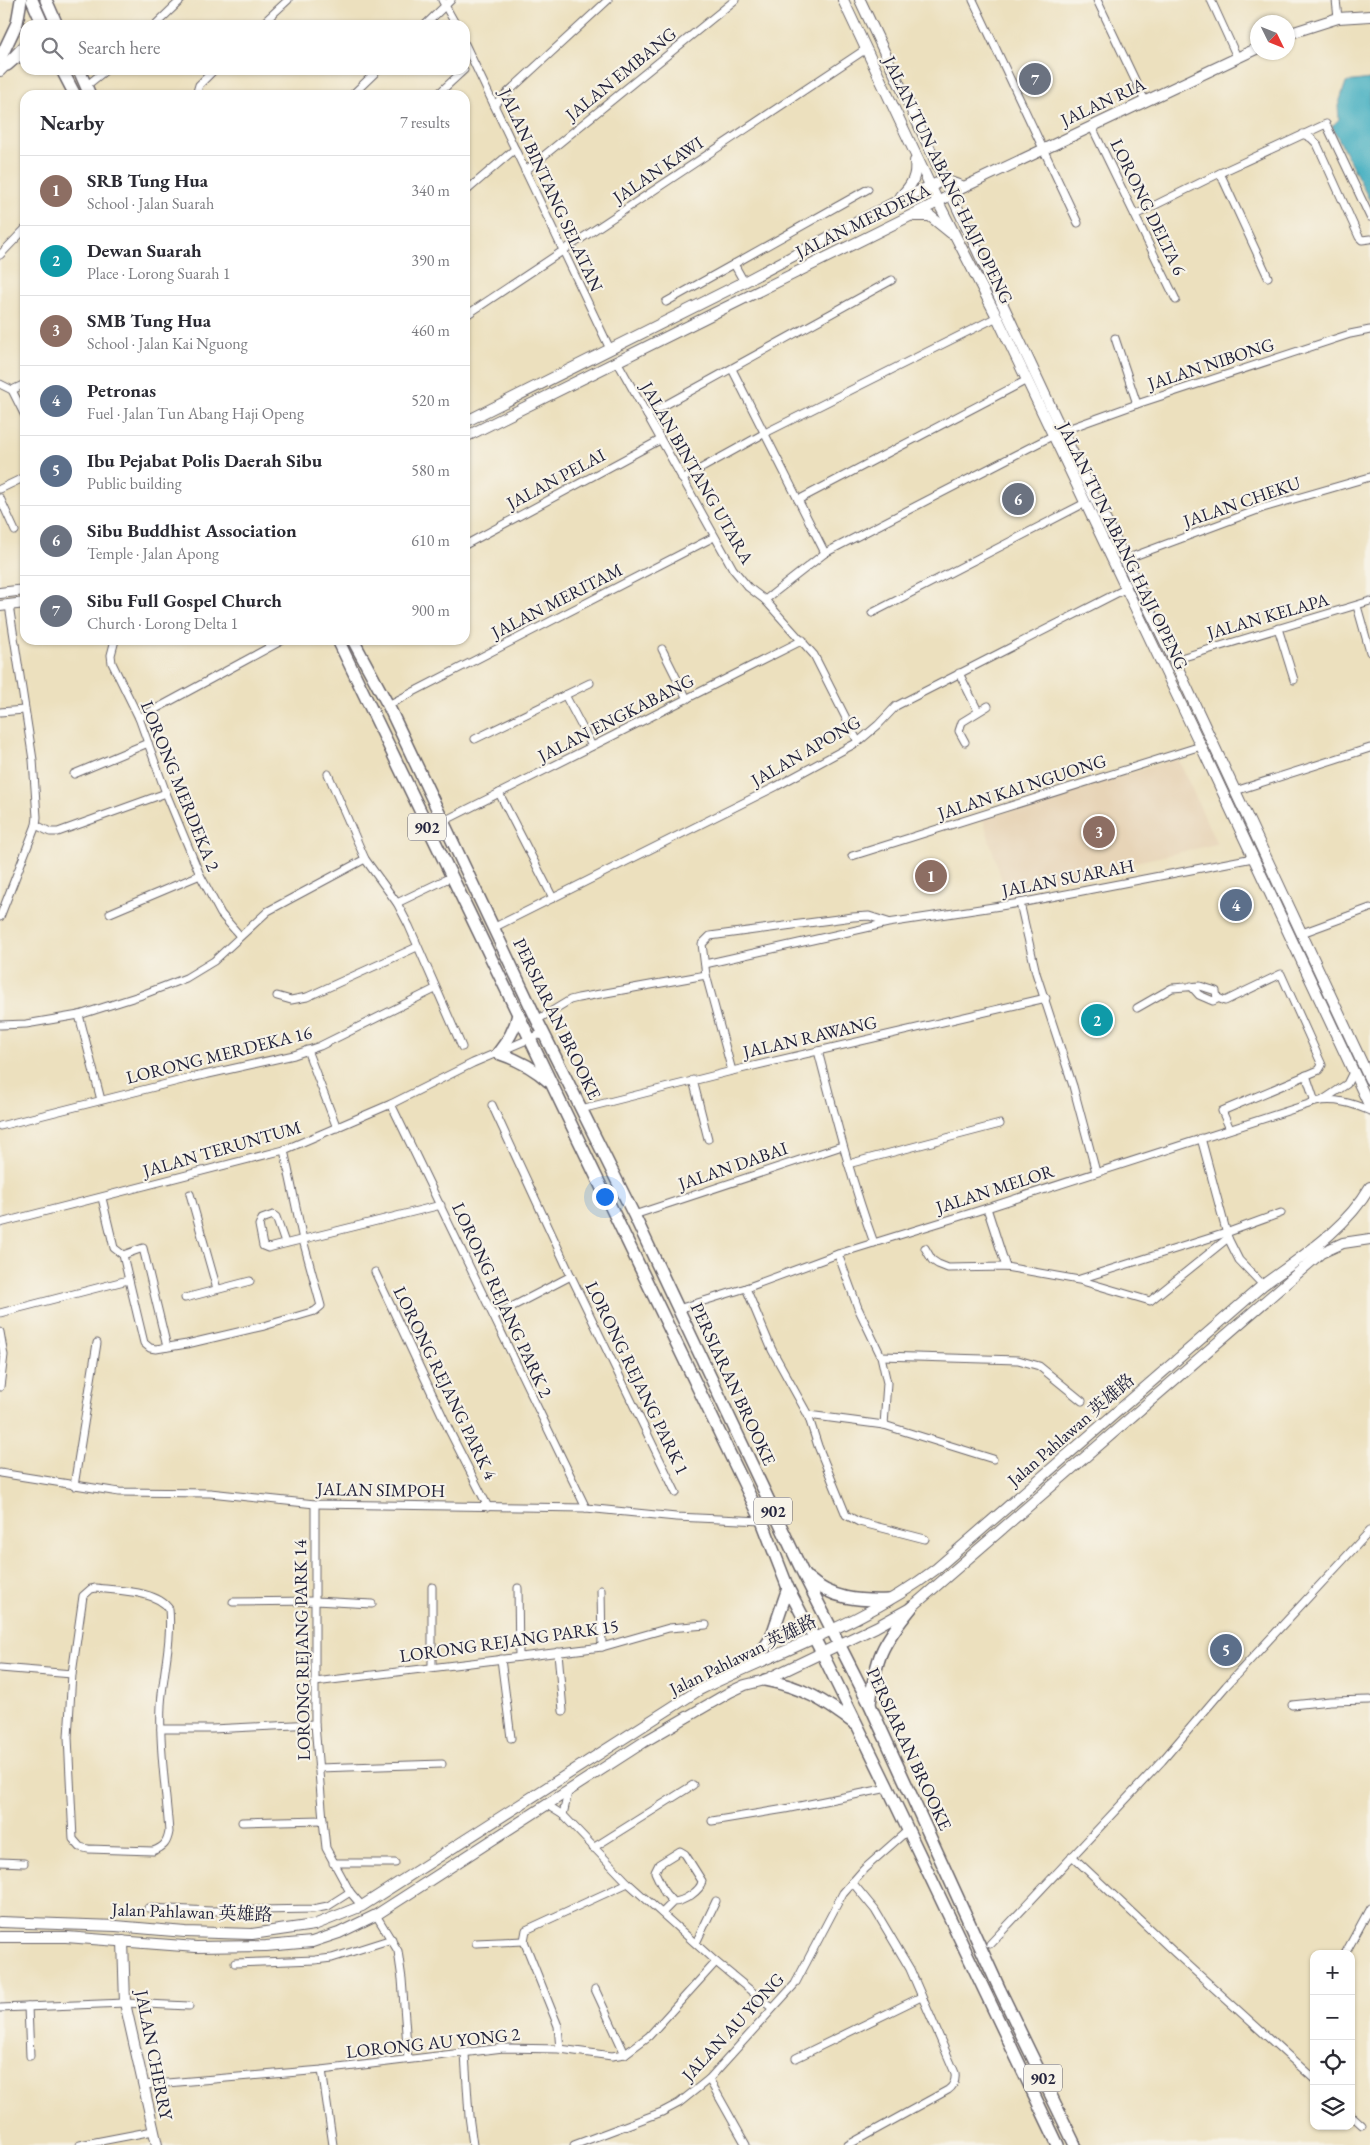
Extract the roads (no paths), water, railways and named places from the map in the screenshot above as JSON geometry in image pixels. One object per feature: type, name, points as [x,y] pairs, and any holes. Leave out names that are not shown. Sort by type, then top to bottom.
[{"type":"main road","points":[[2,65],[17,23],[21,0]]},
{"type":"main road","points":[[32,0],[40,20]]},
{"type":"main road","name":"JALAN TUN ABANG HAJI OPENG","points":[[843,0],[930,186],[997,317],[1201,746],[1370,1109]]},
{"type":"main road","name":"JALAN TUN ABANG HAJI OPENG","points":[[860,0],[1062,431],[1174,660],[1369,1077]]},
{"type":"main road","points":[[42,20],[47,4]]},
{"type":"main road","points":[[47,4],[55,20]]},
{"type":"main road","points":[[1295,32],[1338,18],[1370,16]]},
{"type":"main road","points":[[2,65],[20,49]]},
{"type":"main road","name":"JALAN RIA","points":[[964,187],[1250,52]]},
{"type":"main road","points":[[2,65],[20,56]]},
{"type":"main road","points":[[64,75],[72,90]]},
{"type":"main road","points":[[81,75],[88,90]]},
{"type":"main road","points":[[895,202],[914,180],[916,171],[913,149]]},
{"type":"main road","name":"JALAN MERDEKA","points":[[470,419],[744,282],[895,202],[944,180],[964,187]]},
{"type":"main road","name":"JALAN MERDEKA","points":[[470,434],[938,202],[964,187]]},
{"type":"main road","points":[[904,218],[924,214],[930,216],[959,241]]},
{"type":"main road","points":[[0,592],[20,590]]},
{"type":"main road","points":[[5,605],[20,604]]},
{"type":"main road","name":"PERSIARAN BROOKE","points":[[340,645],[762,1521],[788,1588],[888,1788],[1058,2145]]},
{"type":"main road","name":"PERSIARAN BROOKE","points":[[356,645],[388,705],[543,1033],[634,1215],[802,1571],[870,1705],[1000,1990],[1075,2145]]},
{"type":"main road","points":[[518,1014],[511,1037],[498,1053],[540,1073],[551,1084]]},
{"type":"main road","name":"Jalan Pahlawan 英雄路","points":[[0,1922],[58,1923],[185,1932],[252,1934],[314,1925],[362,1906],[691,1696],[754,1663],[814,1638],[909,1589],[936,1569],[1263,1285],[1311,1250],[1362,1202],[1370,1187]]},
{"type":"main road","name":"Jalan Pahlawan 英雄路","points":[[0,1937],[66,1937],[235,1948],[312,1942],[376,1915],[547,1805],[730,1692],[745,1685],[765,1680],[912,1607],[1321,1253],[1342,1242],[1370,1239]]},
{"type":"main road","points":[[802,1571],[819,1588],[830,1593],[862,1601],[888,1600]]},
{"type":"main road","points":[[754,1663],[771,1638],[788,1588]]},
{"type":"main road","points":[[870,1705],[875,1669],[882,1647],[912,1607]]},
{"type":"main road","points":[[765,1680],[787,1684],[808,1692],[828,1703],[857,1725]]},
{"type":"main road","name":"JALAN CHERRY","points":[[123,1941],[125,2003],[157,2145]]},
{"type":"street","points":[[160,20],[181,0]]},
{"type":"street","points":[[267,20],[288,0]]},
{"type":"street","points":[[494,105],[608,0]]},
{"type":"street","name":"JALAN EMBANG","points":[[525,171],[735,0]]},
{"type":"street","points":[[973,0],[1078,223]]},
{"type":"street","points":[[1097,0],[1145,101]]},
{"type":"street","points":[[1212,0],[1238,57]]},
{"type":"street","points":[[1336,0],[1338,18]]},
{"type":"street","points":[[430,20],[446,2],[454,20]]},
{"type":"street","name":"JALAN KAWI","points":[[470,313],[866,49]]},
{"type":"street","name":"JALAN BINTANG SELATAN","points":[[470,55],[610,349]]},
{"type":"street","points":[[470,65],[473,62]]},
{"type":"street","points":[[89,90],[102,75]]},
{"type":"street","points":[[198,90],[199,85],[209,75]]},
{"type":"street","points":[[357,90],[373,75]]},
{"type":"street","points":[[443,90],[460,75]]},
{"type":"street","points":[[1135,215],[1326,124],[1370,217]]},
{"type":"street","name":"LORONG DELTA 6","points":[[1092,126],[1176,300]]},
{"type":"street","points":[[1303,134],[1317,144],[1359,238],[1365,241],[1370,239]]},
{"type":"street","points":[[470,188],[515,149]]},
{"type":"street","points":[[1220,173],[1268,277]]},
{"type":"street","points":[[666,302],[868,189]]},
{"type":"street","points":[[0,255],[20,234]]},
{"type":"street","points":[[734,264],[744,282]]},
{"type":"street","points":[[647,415],[892,280]]},
{"type":"street","points":[[682,479],[766,433],[997,317]]},
{"type":"street","name":"JALAN NIBONG","points":[[1062,431],[1137,404],[1350,334],[1370,330]]},
{"type":"street","points":[[1115,338],[1137,404]]},
{"type":"street","name":"JALAN BINTANG UTARA","points":[[617,361],[733,569],[748,587],[765,600],[803,640],[814,655],[858,742]]},
{"type":"street","points":[[732,369],[825,553]]},
{"type":"street","points":[[798,500],[1027,380]]},
{"type":"street","points":[[0,384],[12,390],[20,406]]},
{"type":"street","points":[[12,390],[20,386]]},
{"type":"street","points":[[765,600],[825,553],[1052,436]]},
{"type":"street","name":"JALAN PELAI","points":[[470,542],[660,440]]},
{"type":"street","name":"JALAN CHEKU","points":[[1126,559],[1263,508],[1370,477]]},
{"type":"street","points":[[0,489],[20,479]]},
{"type":"street","points":[[0,498],[15,531]]},
{"type":"street","points":[[872,613],[1085,503]]},
{"type":"street","name":"JALAN MERITAM","points":[[388,705],[714,537]]},
{"type":"street","name":"JALAN APONG","points":[[493,928],[777,786],[858,742],[896,706],[1126,589]]},
{"type":"street","name":"JALAN KELAPA","points":[[1174,660],[1370,601]]},
{"type":"street","points":[[0,916],[36,825],[37,801],[33,760],[5,605]]},
{"type":"street","points":[[1357,606],[1370,652]]},
{"type":"street","points":[[1278,628],[1294,680]]},
{"type":"street","name":"JALAN ENGKABANG","points":[[442,822],[803,640]]},
{"type":"street","name":"LORONG MERDEKA 2","points":[[114,645],[111,655],[112,663],[139,718],[166,793],[200,875],[222,914],[240,936]]},
{"type":"street","points":[[139,718],[274,645]]},
{"type":"street","points":[[662,650],[687,699]]},
{"type":"street","points":[[959,674],[978,711]]},
{"type":"street","points":[[475,739],[590,683]]},
{"type":"street","points":[[565,695],[592,746]]},
{"type":"street","points":[[965,742],[959,731],[962,722],[988,706]]},
{"type":"street","points":[[0,712],[24,710]]},
{"type":"street","points":[[74,774],[148,743]]},
{"type":"street","name":"JALAN KAI NGUONG","points":[[852,856],[1201,746]]},
{"type":"street","points":[[1235,791],[1370,748]]},
{"type":"street","points":[[328,774],[365,859],[397,903],[462,1047]]},
{"type":"street","points":[[36,825],[50,832],[58,832],[166,793]]},
{"type":"street","points":[[498,793],[553,898]]},
{"type":"street","name":"JALAN SUARAH","points":[[705,964],[888,923],[1020,903],[1253,858]]},
{"type":"street","points":[[0,1025],[26,1024],[79,1015],[139,996],[186,978],[214,961],[268,910],[365,859]]},
{"type":"street","points":[[110,913],[200,875]]},
{"type":"street","points":[[397,903],[451,877]]},
{"type":"street","points":[[1020,903],[1036,973],[1046,998],[1073,1086],[1096,1172]]},
{"type":"street","points":[[1302,933],[1370,908]]},
{"type":"street","name":"JALAN SUARAH","points":[[732,1071],[706,975],[702,944],[710,936],[853,917],[869,916],[888,923]]},
{"type":"street","points":[[277,996],[291,1000],[307,997],[417,946]]},
{"type":"street","points":[[1137,1008],[1172,988],[1203,986],[1216,992],[1221,999],[1281,974],[1321,1059],[1321,1068],[1222,1111],[1230,1129]]},
{"type":"street","points":[[537,1020],[570,1000],[706,975]]},
{"type":"street","name":"LORONG MERDEKA 16","points":[[0,1126],[101,1100],[294,1055],[320,1046],[435,989]]},
{"type":"street","name":"JALAN RAWANG","points":[[582,1109],[693,1080],[1046,998]]},
{"type":"street","points":[[79,1015],[101,1100]]},
{"type":"street","name":"JALAN TERUNTUM","points":[[0,1223],[284,1150],[338,1128],[474,1063],[543,1033]]},
{"type":"street","points":[[307,1050],[338,1128]]},
{"type":"street","points":[[818,1051],[842,1146],[874,1243]]},
{"type":"street","name":"JALAN MELOR","points":[[678,1309],[746,1288],[838,1254],[1319,1101],[1347,1084],[1353,1072]]},
{"type":"street","points":[[1306,1075],[1319,1101]]},
{"type":"street","points":[[693,1080],[708,1139]]},
{"type":"street","name":"JALAN MELOR","points":[[1319,1101],[1353,1104],[1370,1109]]},
{"type":"street","name":"LORONG REJANG PARK 2","points":[[391,1104],[586,1508]]},
{"type":"street","name":"LORONG REJANG PARK 1","points":[[492,1105],[571,1276],[676,1493]]},
{"type":"street","points":[[848,1164],[1000,1124]]},
{"type":"street","points":[[1201,1138],[1227,1236],[1239,1260],[1263,1285]]},
{"type":"street","name":"JALAN DABAI","points":[[634,1215],[842,1146]]},
{"type":"street","points":[[102,1198],[114,1248],[123,1255],[144,1343],[150,1348],[167,1347],[264,1326],[318,1310],[321,1303],[303,1240],[284,1150]]},
{"type":"street","points":[[190,1194],[217,1289]]},
{"type":"street","points":[[285,1243],[276,1217],[273,1215],[262,1219],[259,1225],[264,1247],[268,1248],[440,1205]]},
{"type":"street","points":[[987,1208],[1006,1266]]},
{"type":"street","points":[[1079,1280],[1227,1236],[1281,1213]]},
{"type":"street","points":[[925,1248],[932,1260],[948,1268],[1006,1266],[1079,1280],[1150,1301],[1227,1236]]},
{"type":"street","points":[[123,1255],[143,1248],[167,1347]]},
{"type":"street","points":[[838,1254],[858,1308],[881,1356],[887,1383],[884,1425]]},
{"type":"street","name":"LORONG REJANG PARK 4","points":[[375,1272],[450,1432],[488,1507]]},
{"type":"street","name":"LORONG REJANG PARK 1","points":[[494,1316],[571,1276]]},
{"type":"street","points":[[0,1313],[128,1280]]},
{"type":"street","points":[[186,1298],[250,1281]]},
{"type":"street","points":[[746,1288],[779,1364],[808,1415],[818,1446],[846,1514],[859,1522],[925,1539]]},
{"type":"street","points":[[0,1332],[4,1355],[0,1387]]},
{"type":"street","points":[[74,1486],[97,1343]]},
{"type":"street","points":[[881,1356],[1018,1360],[1039,1366],[1082,1401]]},
{"type":"street","points":[[808,1415],[884,1425],[993,1459]]},
{"type":"street","name":"JALAN SIMPOH","points":[[0,1473],[119,1492],[210,1493],[316,1504],[586,1508],[676,1517],[762,1521]]},
{"type":"street","name":"LORONG REJANG PARK 14","points":[[316,1504],[314,1724],[326,1848],[350,1892],[362,1906]]},
{"type":"street","points":[[990,1944],[1162,1760],[1226,1686],[1370,1531]]},
{"type":"street","points":[[432,1587],[432,1667]]},
{"type":"street","points":[[96,1588],[154,1596],[165,1602],[169,1609],[170,1617],[161,1704],[161,1728],[169,1832],[168,1841],[162,1847],[153,1851],[135,1851],[80,1847],[73,1838],[68,1737],[72,1674],[83,1596],[86,1592],[96,1588]]},
{"type":"street","points":[[518,1588],[520,1657]]},
{"type":"street","points":[[601,1590],[602,1647]]},
{"type":"street","points":[[232,1602],[315,1601],[372,1604]]},
{"type":"street","name":"LORONG REJANG PARK 15","points":[[315,1682],[602,1647],[669,1628],[706,1625]]},
{"type":"street","points":[[558,1652],[564,1711]]},
{"type":"street","points":[[501,1659],[511,1738]]},
{"type":"street","points":[[0,1668],[72,1674]]},
{"type":"street","points":[[1292,1705],[1330,1701],[1370,1700]]},
{"type":"street","points":[[161,1728],[212,1729],[314,1724]]},
{"type":"street","points":[[318,1768],[442,1764]]},
{"type":"street","points":[[593,1848],[693,1784]]},
{"type":"street","points":[[712,1822],[888,1788]]},
{"type":"street","points":[[564,1815],[568,1792]]},
{"type":"street","points":[[547,1805],[564,1815],[593,1848],[628,1882],[716,1962],[772,2008]]},
{"type":"street","points":[[242,1822],[323,1820]]},
{"type":"street","name":"JALAN AU YONG","points":[[574,2145],[662,2112],[679,2103],[709,2079],[794,1984],[843,1892],[907,1831]]},
{"type":"street","points":[[662,1913],[673,1902],[679,1902],[699,1889],[702,1884],[685,1854],[680,1851],[659,1864],[655,1872],[665,1894],[673,1902]]},
{"type":"street","points":[[1072,1856],[1151,1931],[1310,2075]]},
{"type":"street","points":[[0,1862],[24,1862]]},
{"type":"street","points":[[333,1863],[395,1863]]},
{"type":"street","points":[[560,2049],[556,2020],[524,1941],[524,1935],[528,1927],[628,1882]]},
{"type":"street","points":[[848,2145],[948,2090],[954,2083],[955,2073],[910,1969],[880,1919],[852,1882]]},
{"type":"street","points":[[148,1908],[211,1911],[313,1909],[328,1906],[350,1892]]},
{"type":"street","points":[[696,1943],[716,1900]]},
{"type":"street","points":[[1347,1950],[1370,1908]]},
{"type":"street","points":[[376,1915],[398,1951],[408,2059]]},
{"type":"street","points":[[235,1963],[332,1958],[392,1939]]},
{"type":"street","points":[[476,1943],[524,1941]]},
{"type":"street","points":[[595,1989],[625,2054],[649,2036],[716,1962]]},
{"type":"street","points":[[796,2058],[922,1998]]},
{"type":"street","points":[[0,2008],[125,2003],[189,2006]]},
{"type":"street","points":[[28,2007],[30,2056]]},
{"type":"street","name":"LORONG AU YONG 2","points":[[144,2084],[322,2070],[503,2048],[560,2049],[612,2056],[625,2054]]},
{"type":"street","points":[[465,2054],[473,2145]]},
{"type":"street","points":[[322,2070],[333,2145]]},
{"type":"street","points":[[709,2079],[746,2145]]},
{"type":"street","points":[[1355,2119],[1362,2125]]},
{"type":"street","points":[[80,2145],[153,2131]]},
{"type":"water","points":[[1370,79],[1370,201],[1332,126],[1339,119],[1338,106],[1346,82]]},
{"type":"place","name":"Sibu Full Gospel Church","points":[[1035,79]]},
{"type":"place","name":"Sibu Buddhist Association","points":[[1018,499]]},
{"type":"place","name":"SMB Tung Hua","points":[[1099,832]]},
{"type":"place","name":"SRB Tung Hua","points":[[931,876]]},
{"type":"place","name":"Petronas","points":[[1236,905]]},
{"type":"place","name":"Dewan Suarah","points":[[1097,1020]]},
{"type":"place","name":"Ibu Pejabat Polis Daerah Sibu","points":[[1226,1650]]}]
